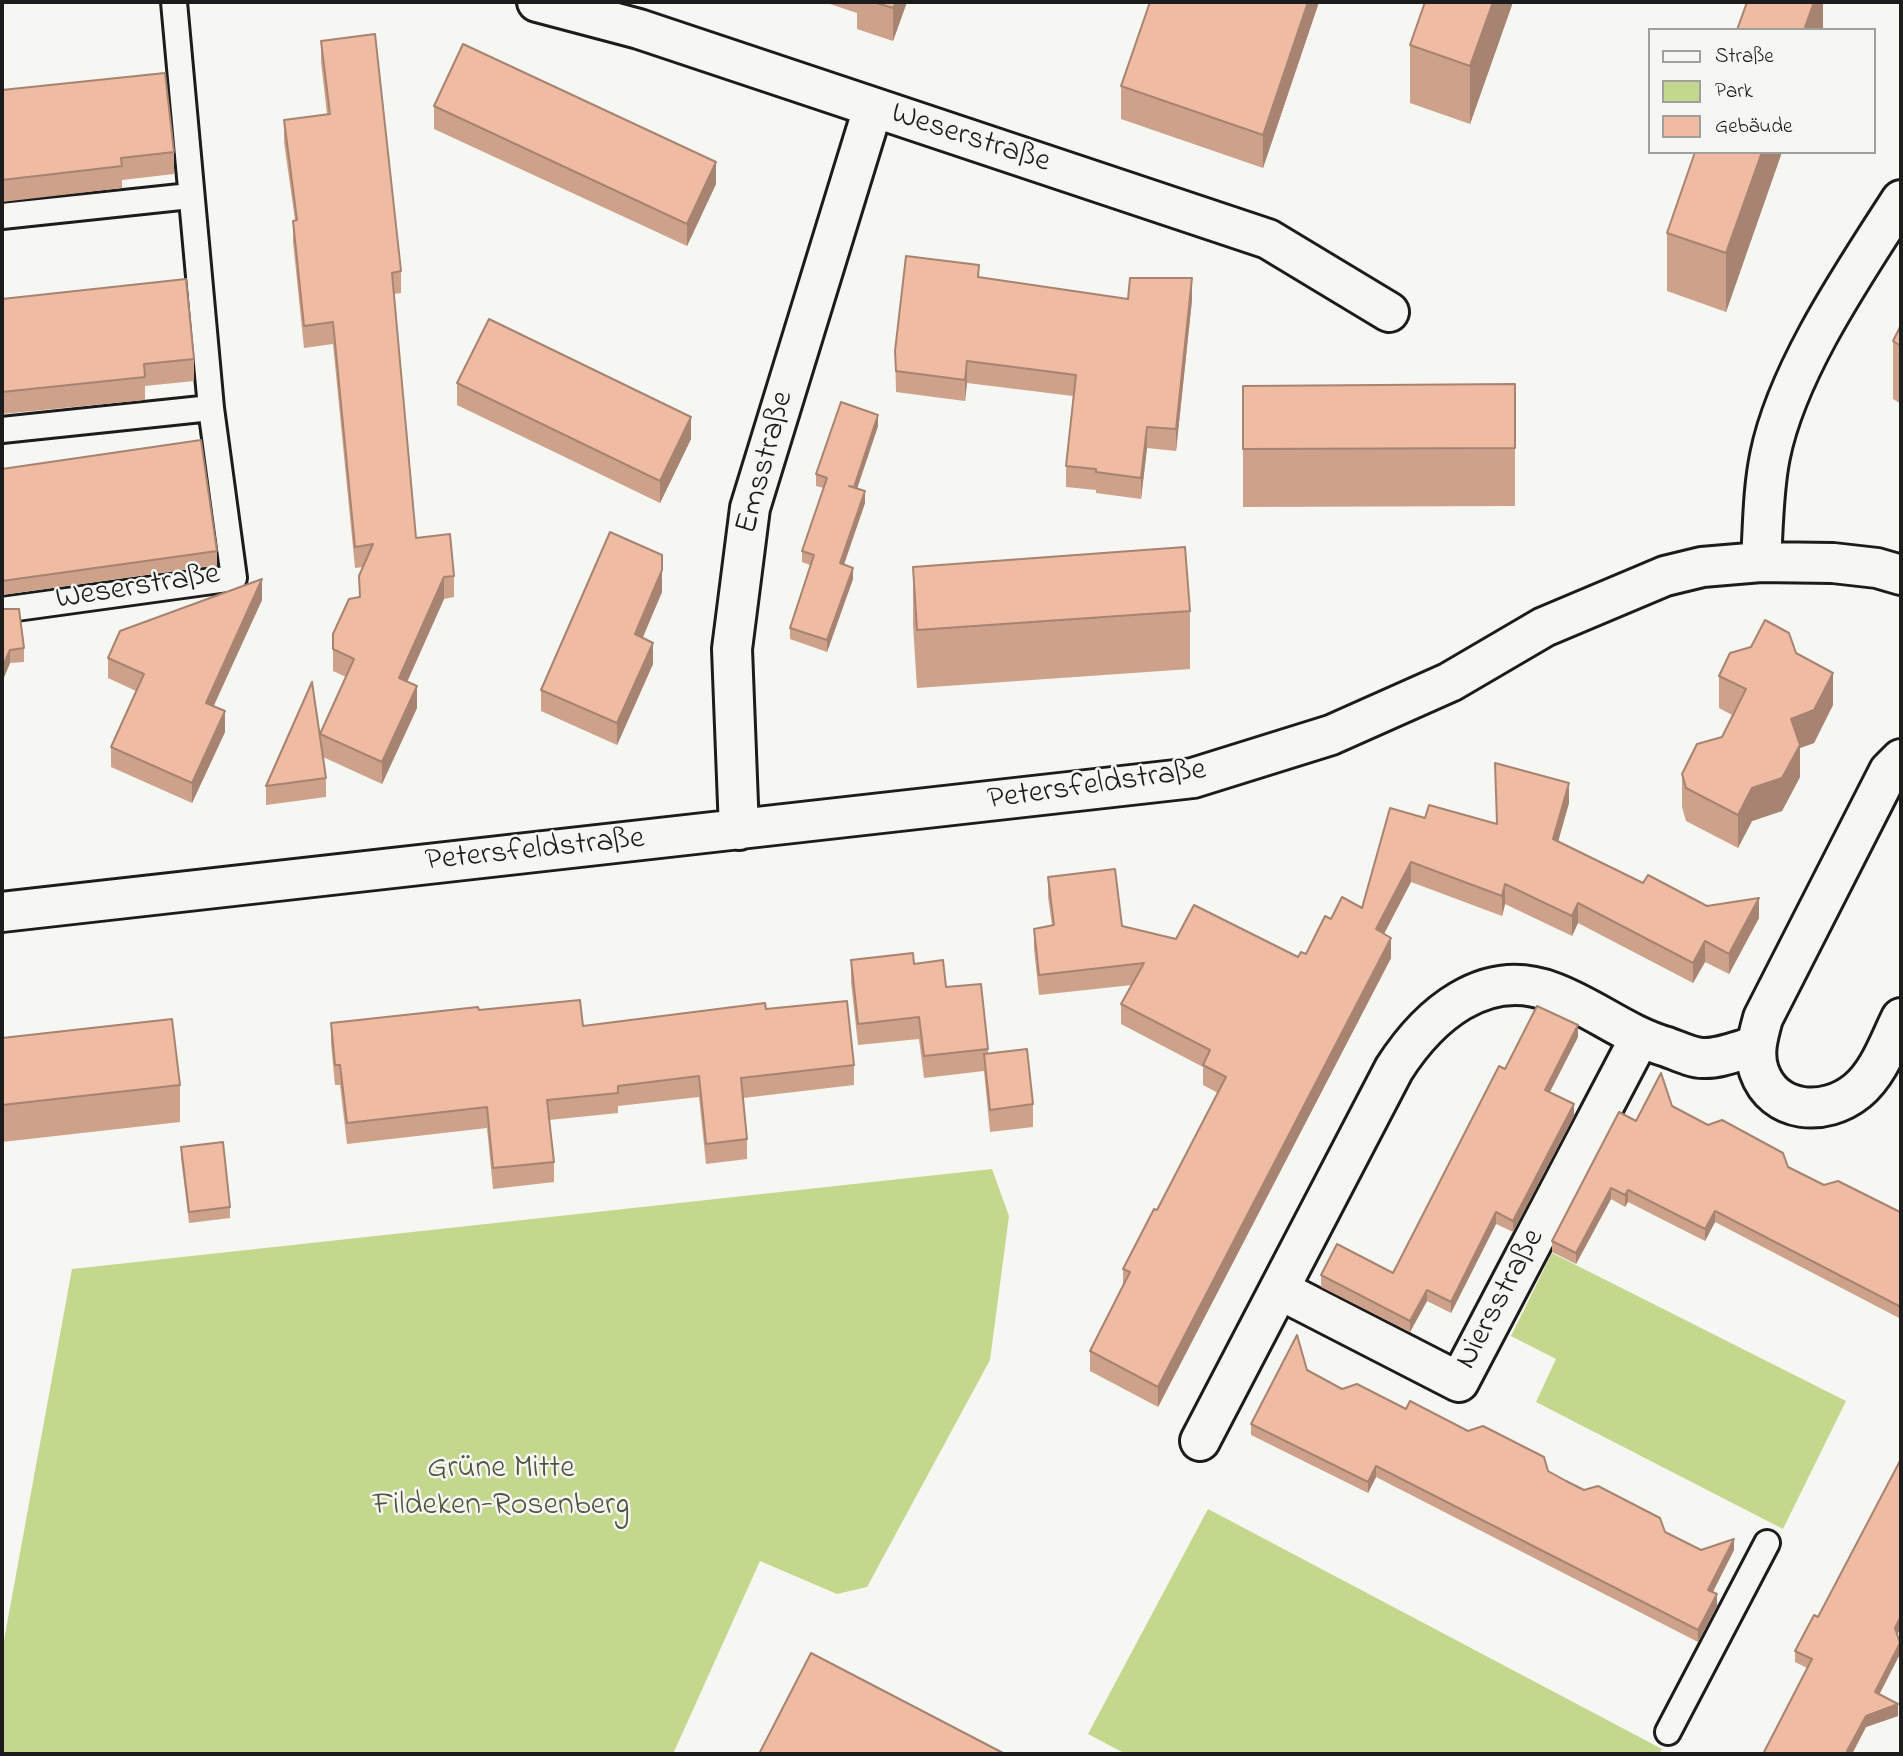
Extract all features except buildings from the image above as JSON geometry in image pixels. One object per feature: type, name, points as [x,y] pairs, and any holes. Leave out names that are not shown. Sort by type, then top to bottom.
[{"type":"street","name":"Weserstraße","points":[[537,2],[639,29],[1268,239],[1389,312]]},
{"type":"street","name":"Emsstraße","points":[[739,830],[732,649],[750,508],[873,108]]},
{"type":"street","points":[[1761,562],[1770,456],[1789,393],[1836,306],[1901,200]]},
{"type":"street","name":"Petersfeldstraße","points":[[2,912],[1193,778],[1331,735],[1450,682],[1544,627],[1665,576],[1702,567],[1761,562],[1833,563],[1877,568],[1901,575]]},
{"type":"street","points":[[1901,759],[1889,771],[1763,1018],[1756,1046],[1759,1070],[1768,1088],[1786,1103],[1811,1110],[1832,1106],[1857,1091],[1875,1071],[1901,1018]]},
{"type":"street","points":[[1200,1441],[1394,1069],[1431,1020],[1458,1000],[1486,988],[1519,985],[1552,992],[1639,1039],[1704,1058],[1756,1046]]},
{"type":"street","name":"Niersstraße","points":[[1280,1290],[1459,1382],[1639,1039]]},
{"type":"lane","name":"Weserstraße","points":[[2,610],[234,578],[211,408],[174,2]]},
{"type":"lane","points":[[2,216],[190,196]]},
{"type":"lane","points":[[2,430],[211,408]]},
{"type":"lane","points":[[1668,1732],[1768,1543]]},
{"type":"green space","name":"Grüne Mitte Fildeken-Rosenberg","points":[[992,1169],[1009,1216],[990,1360],[867,1587],[837,1594],[760,1561],[673,1754],[2,1754],[2,1651],[72,1269]]},
{"type":"green space","points":[[1552,1253],[1846,1401],[1783,1529],[1536,1402],[1556,1359],[1511,1336]]},
{"type":"green space","points":[[1208,1509],[1662,1749],[1659,1754],[1126,1754],[1088,1734]]}]
